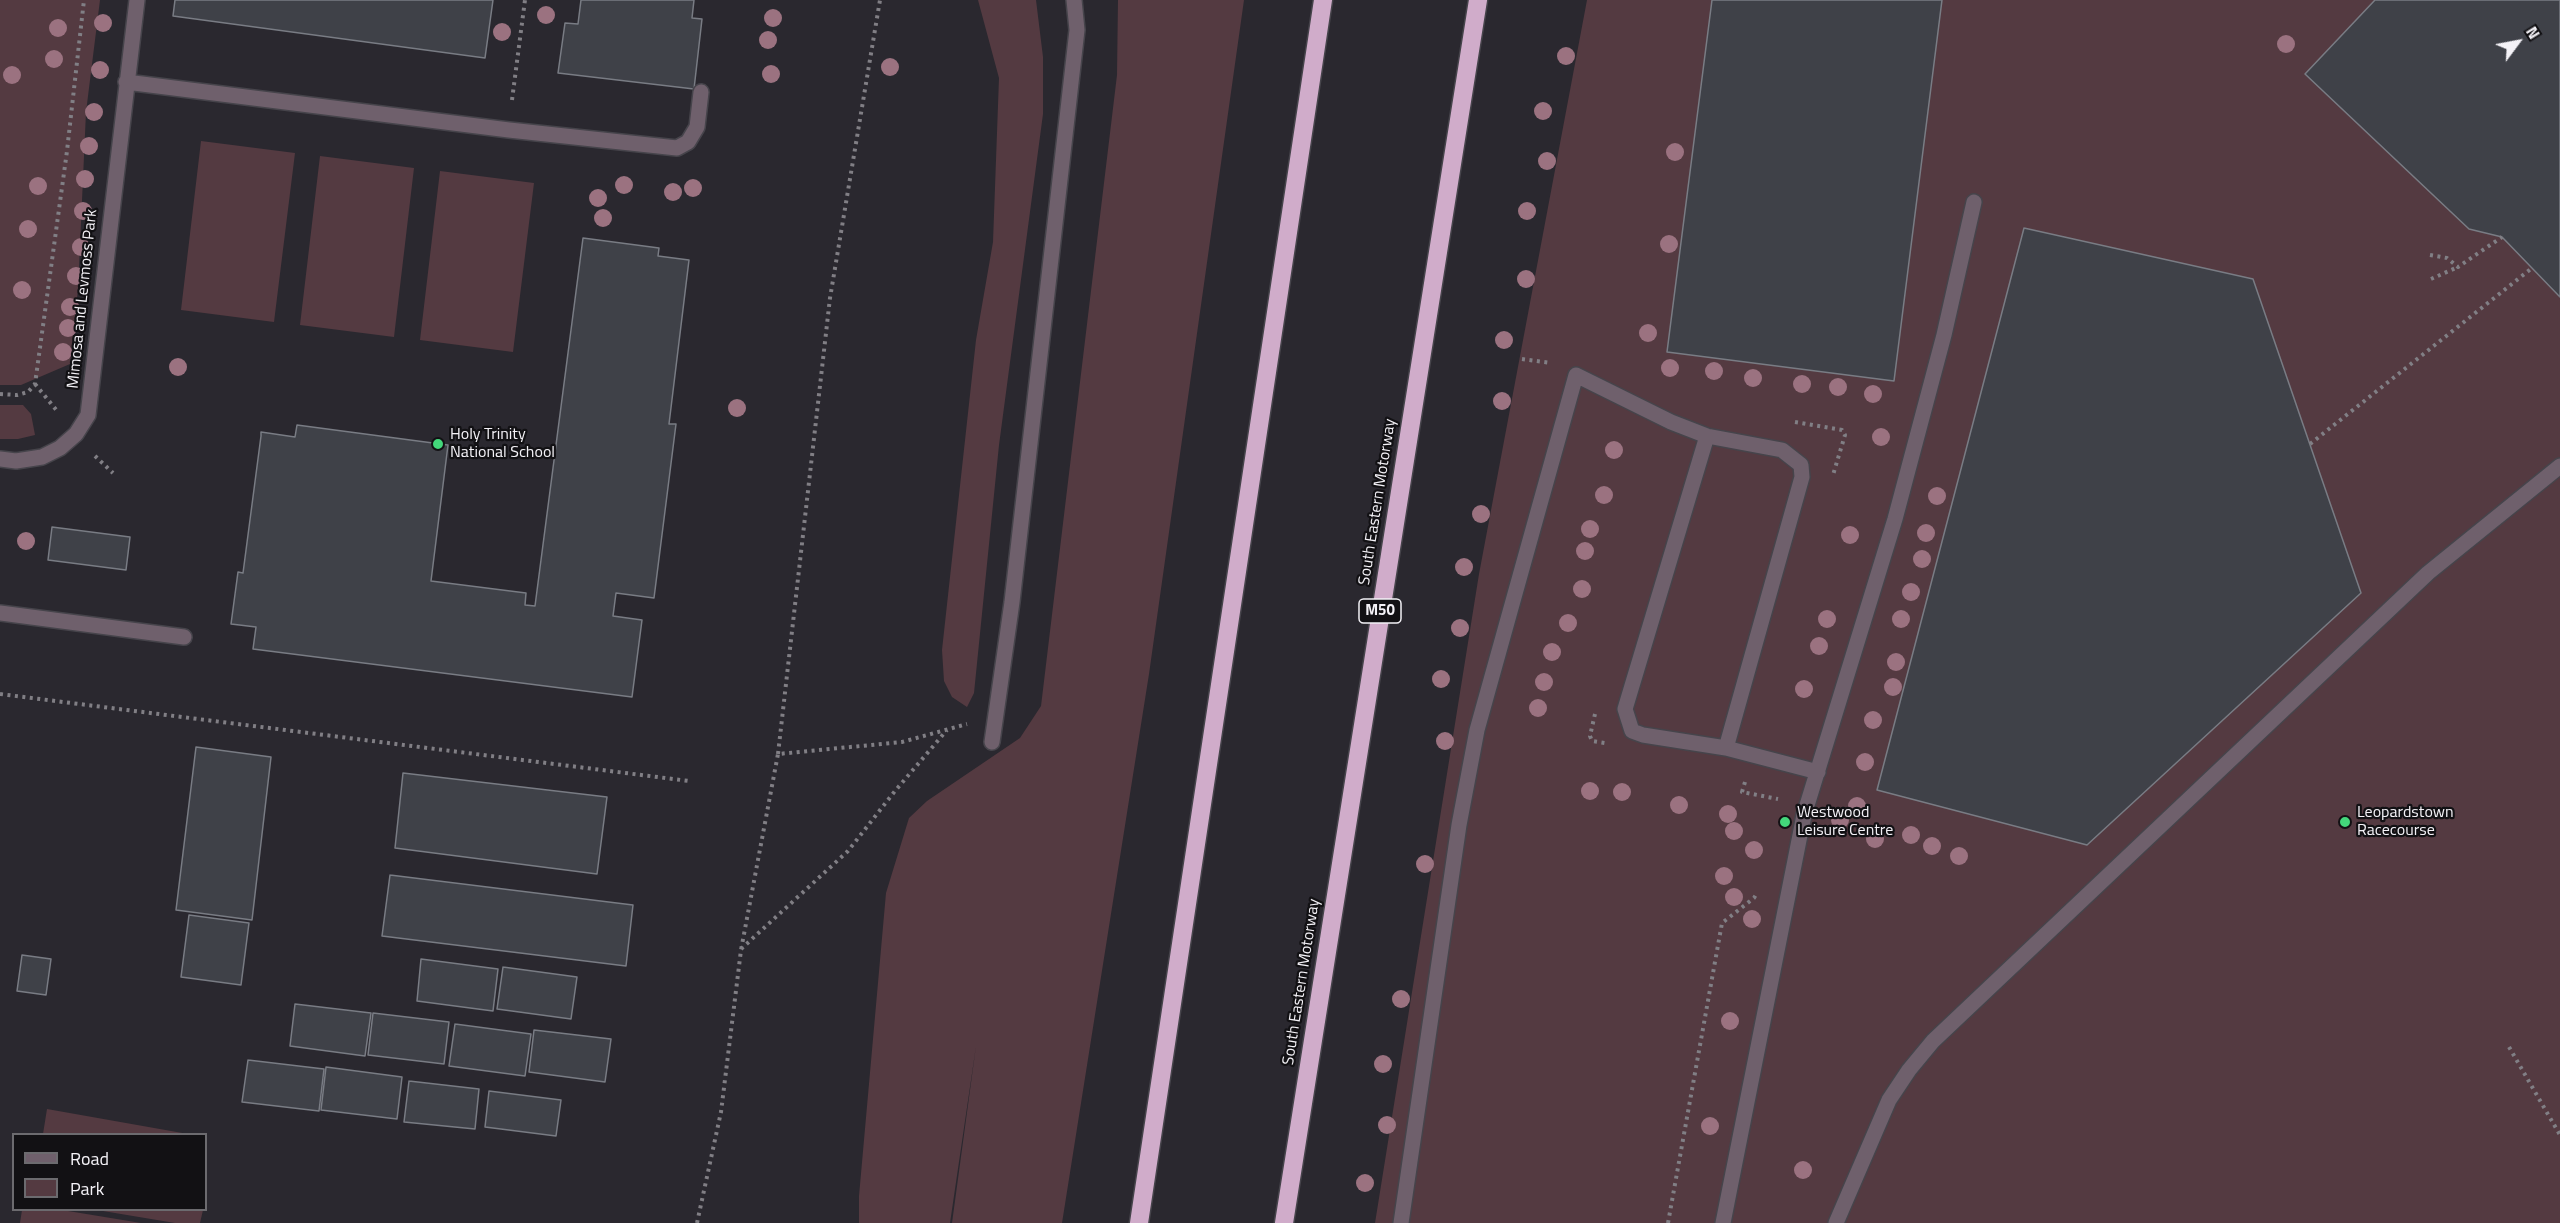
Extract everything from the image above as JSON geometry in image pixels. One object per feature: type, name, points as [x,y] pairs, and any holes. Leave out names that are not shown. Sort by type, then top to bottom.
[{"type":"highway","points":[[1139,1223],[1323,0]]},
{"type":"highway","name":"South Eastern Motorway","points":[[1284,1223],[1478,0]]},
{"type":"street","name":"Mimosa and Levmoss Park","points":[[0,459],[16,461],[42,457],[60,448],[76,434],[88,415],[137,0]]},
{"type":"street","points":[[992,742],[1012,602],[1077,30],[1074,0]]},
{"type":"street","points":[[126,82],[509,130],[677,148],[688,142],[697,127],[701,92]]},
{"type":"street","points":[[1723,1223],[1804,815],[1900,498],[1944,335],[1974,202]]},
{"type":"street","points":[[1401,1223],[1459,825],[1477,730],[1576,375],[1671,422],[1707,436],[1782,450],[1801,465],[1802,477],[1726,748]]},
{"type":"street","points":[[1707,436],[1625,709],[1632,730],[1643,735],[1726,748],[1818,772]]},
{"type":"street","points":[[1836,1223],[1889,1100],[1908,1070],[1933,1041],[2428,573],[2560,466]]},
{"type":"street","points":[[0,613],[184,637]]},
{"type":"path","points":[[0,394],[17,395],[28,392],[35,384],[64,174],[84,0]]},
{"type":"path","points":[[509,130],[525,0]]},
{"type":"path","points":[[697,1223],[721,1112],[741,950],[778,754],[830,298],[880,0]]},
{"type":"path","points":[[2431,279],[2458,267],[2502,237]]},
{"type":"path","points":[[2430,255],[2447,258],[2458,267]]},
{"type":"path","points":[[2310,444],[2532,268]]},
{"type":"path","points":[[35,384],[61,416]]},
{"type":"path","points":[[91,451],[113,473]]},
{"type":"path","points":[[0,694],[688,781]]},
{"type":"path","points":[[778,754],[902,742],[996,716]]},
{"type":"path","points":[[741,950],[848,851],[895,790],[949,729]]},
{"type":"path","points":[[2509,1047],[2560,1135]]},
{"type":"green space","points":[[0,0],[100,0],[86,112],[78,289],[70,364],[21,385],[0,385]]},
{"type":"green space","points":[[978,0],[1036,0],[1043,57],[1043,114],[999,445],[974,693],[967,707],[952,697],[944,681],[942,650],[976,340],[993,242],[999,78]]},
{"type":"green space","points":[[1118,0],[1244,0],[1149,674],[1062,1223],[952,1223],[976,1046],[950,1223],[859,1223],[859,1196],[886,893],[909,818],[927,801],[1020,738],[1041,706],[1117,75]]},
{"type":"green space","name":"Westwood Leisure Centre","points":[[1587,0],[2560,0],[2560,1223],[1375,1223],[1479,574]]},
{"type":"green space","points":[[201,141],[295,153],[274,322],[181,310]]},
{"type":"green space","points":[[320,156],[414,168],[394,337],[300,325]]},
{"type":"green space","points":[[440,171],[534,183],[513,352],[420,340]]},
{"type":"green space","points":[[0,405],[23,405],[31,414],[35,435],[18,439],[0,439]]},
{"type":"green space","points":[[47,1109],[182,1133],[43,1133]]},
{"type":"green space","points":[[22,1211],[68,1211],[141,1223],[20,1223]]},
{"type":"green space","points":[[103,1211],[203,1211],[200,1223],[175,1223]]},
{"type":"building","points":[[175,0],[493,0],[485,58],[173,16]]},
{"type":"building","points":[[581,0],[694,0],[692,18],[702,19],[694,89],[558,73],[565,23],[578,24]]},
{"type":"building","points":[[1712,0],[1942,0],[1894,381],[1667,352]]},
{"type":"building","points":[[2375,0],[2560,0],[2560,297],[2502,237],[2469,229],[2305,74]]},
{"type":"building","points":[[2024,228],[2253,279],[2361,593],[2087,845],[1877,790]]},
{"type":"building","points":[[583,238],[659,248],[658,256],[689,260],[669,424],[676,424],[654,598],[616,593],[613,616],[642,620],[632,697],[253,649],[256,627],[231,624],[238,572],[243,573],[261,432],[295,437],[297,425],[448,445],[431,581],[526,593],[525,605],[535,606]]},
{"type":"building","points":[[52,527],[130,537],[126,570],[48,560]]},
{"type":"building","points":[[196,747],[271,757],[252,920],[176,910]]},
{"type":"building","points":[[403,773],[607,797],[597,874],[395,848]]},
{"type":"building","points":[[390,875],[633,905],[626,966],[382,936]]},
{"type":"building","points":[[189,915],[249,923],[241,985],[181,977]]},
{"type":"building","points":[[22,955],[51,959],[46,995],[17,991]]},
{"type":"building","points":[[421,959],[498,969],[493,1011],[417,1001]]},
{"type":"building","points":[[503,967],[577,977],[571,1019],[497,1009]]},
{"type":"building","points":[[295,1004],[371,1013],[365,1056],[290,1046]]},
{"type":"building","points":[[373,1013],[449,1022],[444,1064],[368,1055]]},
{"type":"building","points":[[455,1024],[531,1034],[525,1076],[449,1066]]},
{"type":"building","points":[[534,1030],[611,1039],[605,1082],[529,1072]]},
{"type":"building","points":[[248,1060],[324,1069],[319,1111],[242,1102]]},
{"type":"building","points":[[326,1067],[402,1077],[397,1119],[321,1110]]},
{"type":"building","points":[[409,1081],[479,1089],[475,1129],[404,1122]]},
{"type":"building","points":[[489,1091],[561,1100],[556,1136],[485,1127]]},
{"type":"place","name":"Holy Trinity National School","points":[[438,444]]},
{"type":"place","name":"Westwood Leisure Centre","points":[[1785,822]]},
{"type":"place","name":"Leopardstown Racecourse","points":[[2345,822]]}]
